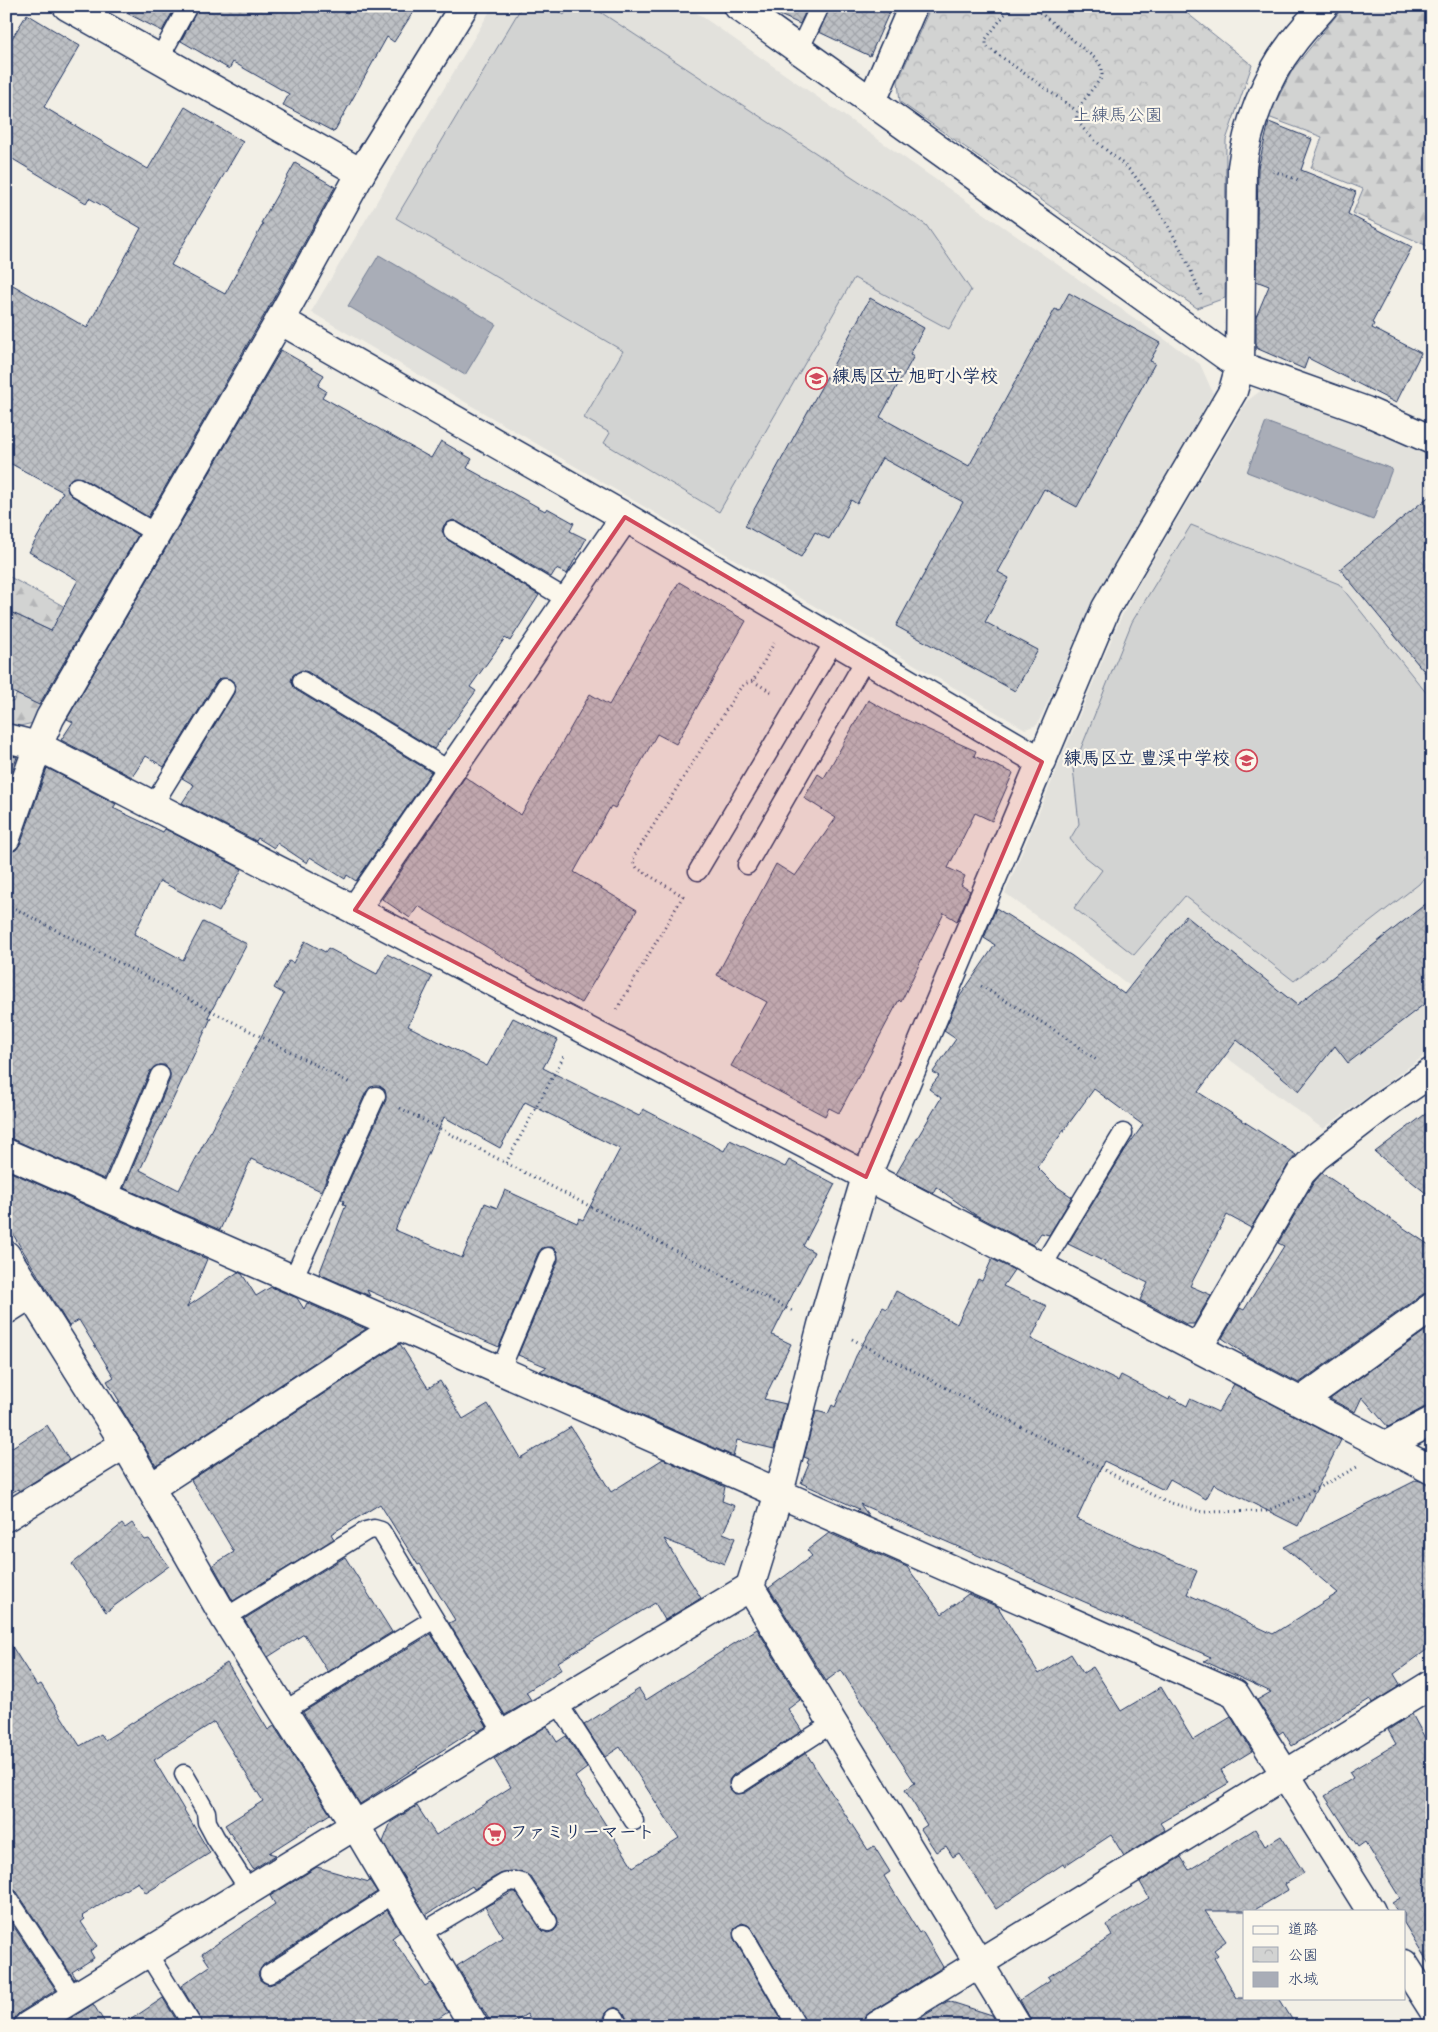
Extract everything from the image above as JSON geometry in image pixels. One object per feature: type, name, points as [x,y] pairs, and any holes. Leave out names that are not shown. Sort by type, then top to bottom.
[{"type":"street","points":[[67,6],[361,173]]},
{"type":"street","points":[[6,838],[38,746],[50,718],[280,320],[361,173],[464,6]]},
{"type":"street","points":[[738,6],[1240,366],[1366,411],[1432,440]]},
{"type":"street","points":[[872,101],[913,6]]},
{"type":"street","points":[[28,2026],[504,1734],[750,1587],[779,1493],[822,1325],[866,1177],[1106,608],[1233,391],[1240,366],[1242,167],[1248,136],[1270,78],[1290,46],[1324,6]]},
{"type":"street","points":[[280,320],[625,517],[1042,762]]},
{"type":"street","points":[[355,910],[625,517]]},
{"type":"street","points":[[6,738],[38,746],[153,805],[1432,1470]]},
{"type":"street","points":[[1198,1348],[1301,1173],[1316,1157],[1381,1106],[1432,1072]]},
{"type":"street","points":[[6,1153],[1235,1694],[1369,1910]]},
{"type":"street","points":[[6,1255],[124,1444],[225,1618],[355,1825],[474,2026]]},
{"type":"street","points":[[6,1310],[31,1294]]},
{"type":"street","points":[[1301,1401],[1432,1307]]},
{"type":"street","points":[[150,1488],[399,1326]]},
{"type":"street","points":[[1385,1446],[1432,1421]]},
{"type":"street","points":[[6,1517],[124,1444]]},
{"type":"street","points":[[750,1587],[1017,2026]]},
{"type":"street","points":[[877,2026],[1432,1684]]},
{"type":"street","points":[[1406,1967],[1429,1996]]},
{"type":"lane","points":[[159,59],[188,6]]},
{"type":"lane","points":[[799,50],[820,6]]},
{"type":"lane","points":[[77,487],[156,534]]},
{"type":"lane","points":[[453,531],[568,600]]},
{"type":"lane","points":[[698,872],[835,640]]},
{"type":"lane","points":[[747,865],[866,658]]},
{"type":"lane","points":[[302,681],[450,771]]},
{"type":"lane","points":[[153,805],[225,688]]},
{"type":"lane","points":[[108,1198],[160,1075]]},
{"type":"lane","points":[[293,1279],[376,1096]]},
{"type":"lane","points":[[1041,1268],[1123,1133]]},
{"type":"lane","points":[[500,1371],[548,1257]]},
{"type":"lane","points":[[225,1618],[366,1531],[374,1529],[381,1531],[504,1734]]},
{"type":"lane","points":[[284,1711],[434,1619]]},
{"type":"lane","points":[[557,1702],[634,1821]]},
{"type":"lane","points":[[739,1784],[833,1723]]},
{"type":"lane","points":[[184,1774],[206,1812],[207,1822],[215,1837],[249,1890]]},
{"type":"lane","points":[[420,1934],[505,1883],[514,1881],[522,1883],[548,1922]]},
{"type":"lane","points":[[269,1974],[395,1893]]},
{"type":"lane","points":[[8,1898],[74,1998]]},
{"type":"lane","points":[[743,1934],[797,2026]]},
{"type":"lane","points":[[148,1954],[193,2026]]},
{"type":"path","points":[[1011,6],[986,39],[986,46],[1077,111]]},
{"type":"path","points":[[1032,6],[1097,60],[1102,68],[1102,77],[1077,111],[1076,118],[1084,128],[1133,173],[1165,222],[1196,281],[1209,315],[1201,337]]},
{"type":"path","points":[[506,1163],[590,1033],[683,896],[636,868],[632,862],[634,856],[738,691],[744,684],[753,681],[791,614]]},
{"type":"path","points":[[6,904],[1164,1501],[1203,1512],[1266,1511],[1301,1497],[1378,1455],[1385,1446]]},
{"type":"path","points":[[953,972],[960,974],[1053,1029],[1098,1061]]},
{"type":"highlighted area","points":[[625,517],[1042,762],[866,1177],[355,910]]},
{"type":"shaded area","name":"練馬区立 旭町小学校","points":[[493,6],[687,6],[1200,364],[1213,393],[1107,577],[1037,725],[1025,729],[311,312]]},
{"type":"shaded area","name":"練馬区立 豊渓中学校","points":[[1263,389],[1383,431],[1432,453],[1432,1050],[1323,1129],[1005,893],[1117,626],[1133,594],[1247,401]]},
{"type":"green space","points":[[522,6],[551,6],[564,15],[570,6],[591,6],[926,225],[971,290],[949,329],[854,278],[719,512],[604,443],[610,433],[584,418],[623,351],[396,218]]},
{"type":"green space","name":"上練馬公園","points":[[931,6],[1178,6],[1252,65],[1226,140],[1225,298],[1197,308],[900,102],[898,81]]},
{"type":"green space","points":[[1344,6],[1432,6],[1432,248],[1353,213],[1363,189],[1311,168],[1322,137],[1268,117],[1293,69]]},
{"type":"green space","points":[[1191,525],[1339,584],[1432,700],[1432,841],[1423,857],[1432,868],[1419,884],[1294,981],[1185,896],[1134,955],[1074,908],[1102,870],[1082,854],[1070,839],[1079,824],[1073,768],[1132,622]]},
{"type":"green space","points":[[6,575],[67,608],[58,648],[77,658],[38,722],[20,726],[6,723],[6,708],[10,701],[13,702],[22,683],[24,684],[18,695],[36,703],[51,672],[51,631],[6,610]]},
{"type":"water","points":[[379,255],[496,324],[465,375],[348,306]]},
{"type":"water","points":[[1266,422],[1392,469],[1373,520],[1247,472]]},
{"type":"building","points":[[113,6],[176,6],[162,31]]},
{"type":"building","points":[[199,6],[417,6],[394,42],[387,37],[334,132],[283,105],[289,94],[233,62],[229,69],[181,41]]},
{"type":"building","points":[[765,6],[808,6],[800,24],[775,13]]},
{"type":"building","points":[[830,6],[892,6],[870,56],[819,32]]},
{"type":"building","points":[[27,14],[80,46],[44,107],[148,169],[185,107],[243,142],[171,265],[225,294],[263,224],[261,223],[295,163],[335,187],[266,312],[148,517],[82,478],[72,478],[68,482],[68,492],[72,496],[138,535],[39,705],[6,689],[6,610],[51,631],[78,580],[29,552],[63,492],[6,461],[6,410],[13,399],[8,396],[11,391],[6,388],[6,281],[87,328],[141,228],[89,198],[86,203],[6,155],[6,48]]},
{"type":"building","points":[[1269,122],[1312,139],[1301,170],[1356,192],[1348,214],[1412,247],[1372,323],[1374,324],[1372,328],[1421,353],[1396,403],[1308,358],[1304,369],[1256,348],[1256,317],[1269,286],[1256,281],[1258,168]]},
{"type":"building","points":[[1069,293],[1160,343],[1150,361],[1155,363],[1077,507],[1044,489],[998,572],[1009,578],[985,622],[1038,650],[1015,691],[896,626],[963,502],[882,458],[857,504],[851,500],[829,539],[815,532],[801,557],[745,526],[870,298],[924,328],[910,354],[914,356],[880,417],[969,466],[1055,309],[1059,311]]},
{"type":"building","points":[[281,350],[324,375],[318,386],[326,391],[322,397],[431,458],[441,441],[472,459],[467,468],[545,511],[547,508],[574,523],[570,531],[586,539],[567,574],[556,569],[551,577],[458,522],[453,520],[444,525],[442,531],[448,540],[539,595],[510,641],[505,638],[470,687],[476,691],[434,749],[308,672],[302,670],[293,675],[291,681],[296,690],[431,772],[356,881],[347,875],[345,879],[310,857],[307,863],[277,843],[274,848],[258,838],[256,841],[182,803],[194,785],[182,778],[234,693],[235,683],[230,679],[220,678],[216,682],[164,767],[146,756],[132,777],[61,740],[73,722],[67,719]]},
{"type":"building","points":[[1432,494],[1432,681],[1340,569]]},
{"type":"building","points":[[679,582],[746,621],[676,744],[657,734],[615,808],[611,806],[574,872],[637,910],[581,1003],[418,906],[410,918],[382,899],[465,777],[521,815],[590,694],[609,705]]},
{"type":"building","points":[[868,700],[893,714],[976,751],[974,756],[1013,773],[992,821],[975,813],[948,868],[965,876],[961,885],[970,891],[957,921],[944,913],[901,1002],[899,1000],[839,1113],[829,1108],[825,1116],[731,1066],[767,1002],[717,975],[776,864],[795,876],[836,818],[804,798],[818,774],[824,778]]},
{"type":"building","points":[[6,755],[17,757],[6,790]]},
{"type":"building","points":[[47,768],[116,804],[113,808],[163,832],[165,829],[242,869],[219,912],[160,881],[134,934],[183,960],[203,922],[247,944],[208,1017],[211,1018],[140,1170],[179,1190],[284,994],[274,988],[289,961],[293,963],[305,941],[325,952],[328,948],[377,974],[387,954],[432,977],[408,1026],[487,1066],[513,1018],[558,1040],[543,1068],[639,1116],[643,1109],[724,1151],[730,1140],[785,1167],[789,1160],[835,1184],[803,1246],[814,1252],[772,1335],[791,1344],[764,1399],[786,1404],[774,1449],[737,1440],[733,1456],[540,1371],[547,1367],[518,1355],[558,1261],[557,1251],[552,1247],[542,1248],[538,1253],[499,1347],[367,1290],[370,1296],[319,1274],[346,1205],[343,1204],[344,1201],[341,1199],[386,1100],[385,1090],[380,1086],[370,1087],[366,1092],[321,1191],[251,1159],[220,1230],[124,1188],[170,1079],[170,1073],[165,1065],[158,1065],[150,1071],[104,1179],[6,1138],[6,853],[16,850],[21,843]],"holes":[[[525,1102],[620,1149],[583,1220],[579,1218],[577,1223],[505,1190],[497,1208],[485,1203],[462,1258],[395,1230],[444,1117],[500,1148]]]},
{"type":"building","points":[[1432,899],[1432,998],[1348,1063],[1335,1046],[1299,1091],[1237,1040],[1198,1092],[1296,1155],[1288,1165],[1251,1228],[1227,1215],[1190,1286],[1211,1295],[1194,1324],[1186,1324],[1140,1300],[1148,1283],[1068,1244],[1125,1150],[1143,1125],[1094,1089],[1037,1167],[1056,1186],[1072,1197],[1049,1235],[1041,1233],[1033,1245],[974,1214],[936,1187],[933,1193],[896,1174],[941,1098],[929,1089],[939,1076],[933,1072],[956,1039],[944,1031],[958,999],[995,945],[984,938],[996,908],[1072,956],[1124,994],[1186,916],[1297,1005]]},
{"type":"building","points":[[1432,1109],[1432,1198],[1375,1152]]},
{"type":"building","points":[[6,1170],[207,1259],[187,1307],[238,1272],[242,1274],[256,1296],[271,1287],[297,1298],[304,1309],[307,1303],[366,1329],[156,1466],[107,1381],[114,1377],[79,1320],[69,1326],[6,1223]]},
{"type":"building","points":[[1322,1173],[1432,1247],[1432,1292],[1423,1294],[1299,1383],[1249,1357],[1222,1338],[1240,1308],[1244,1310],[1284,1246],[1278,1243],[1314,1182]]},
{"type":"building","points":[[992,1259],[1014,1270],[1003,1286],[1047,1306],[1031,1339],[1118,1381],[1121,1375],[1169,1400],[1170,1397],[1187,1406],[1190,1399],[1218,1412],[1234,1384],[1341,1440],[1298,1526],[1214,1484],[1206,1499],[1170,1479],[1164,1490],[1104,1461],[1077,1519],[1197,1571],[1187,1594],[1273,1634],[1338,1593],[1284,1547],[1417,1480],[1432,1485],[1432,1646],[1394,1674],[1400,1684],[1398,1687],[1372,1703],[1370,1699],[1292,1746],[1283,1731],[1279,1734],[1257,1700],[1271,1692],[1204,1661],[1211,1657],[860,1504],[869,1516],[857,1511],[859,1509],[801,1483],[809,1464],[807,1463],[809,1459],[804,1457],[816,1411],[828,1414],[832,1405],[835,1407],[856,1356],[883,1307],[887,1309],[896,1291],[957,1324],[978,1279],[982,1281]]},
{"type":"building","points":[[1432,1326],[1432,1406],[1425,1407],[1388,1427],[1362,1397],[1355,1412],[1330,1399]]},
{"type":"building","points":[[400,1344],[428,1388],[440,1381],[463,1419],[488,1404],[520,1458],[571,1427],[611,1492],[663,1459],[725,1487],[722,1501],[735,1506],[723,1533],[735,1538],[724,1564],[664,1539],[701,1598],[665,1620],[655,1603],[558,1662],[562,1669],[526,1692],[531,1700],[505,1715],[449,1623],[455,1620],[380,1504],[331,1534],[334,1539],[233,1601],[213,1565],[234,1552],[191,1480]]},
{"type":"building","points":[[47,1425],[69,1460],[19,1491],[18,1489],[6,1496],[6,1451]]},
{"type":"building","points":[[132,1523],[145,1540],[149,1539],[169,1566],[106,1612],[72,1564],[122,1524],[125,1528]]},
{"type":"building","points":[[829,1533],[907,1567],[942,1614],[968,1594],[998,1607],[1039,1674],[1071,1654],[1083,1673],[1093,1667],[1121,1711],[1161,1687],[1193,1740],[1231,1717],[1252,1751],[1221,1770],[1229,1783],[1160,1823],[1165,1830],[1124,1856],[1111,1835],[1064,1866],[1063,1864],[996,1909],[959,1853],[953,1857],[946,1846],[936,1852],[921,1829],[927,1825],[905,1790],[915,1783],[841,1670],[826,1681],[769,1588],[812,1556],[807,1550]]},
{"type":"building","points":[[345,1557],[392,1632],[328,1672],[304,1634],[268,1657],[244,1619]]},
{"type":"building","points":[[757,1629],[800,1700],[788,1709],[802,1731],[733,1775],[729,1780],[730,1789],[735,1794],[745,1793],[806,1753],[868,1850],[874,1846],[890,1872],[884,1876],[919,1933],[922,1931],[943,1967],[869,2013],[864,2018],[861,2026],[808,2026],[752,1929],[742,1923],[734,1928],[734,1939],[785,2026],[629,2026],[624,2013],[615,2007],[606,2013],[604,2018],[607,2026],[534,2026],[527,2014],[508,2026],[493,2026],[457,1966],[503,1937],[485,1907],[516,1892],[543,1931],[548,1933],[554,1931],[558,1926],[557,1917],[531,1877],[515,1871],[500,1874],[474,1889],[472,1886],[426,1915],[383,1842],[391,1822],[417,1806],[436,1835],[511,1787],[494,1759],[547,1726],[557,1742],[566,1736],[587,1768],[575,1777],[633,1867],[679,1838],[620,1747],[605,1757],[584,1725],[639,1689],[646,1700]]},
{"type":"building","points":[[431,1634],[487,1726],[477,1732],[475,1729],[360,1804],[303,1712]]},
{"type":"building","points":[[6,1637],[37,1686],[41,1684],[80,1746],[101,1734],[105,1740],[227,1663],[268,1730],[274,1726],[330,1814],[269,1853],[276,1855],[253,1869],[225,1825],[263,1801],[214,1722],[154,1760],[210,1853],[146,1893],[138,1882],[82,1916],[85,1919],[81,1922],[97,1946],[90,1951],[94,1958],[72,1972],[76,1978],[74,1979],[17,1892],[12,1888],[6,1888]]},
{"type":"building","points":[[1412,1714],[1432,1751],[1432,1969],[1406,1926],[1406,1910],[1396,1910],[1392,1903],[1400,1898],[1365,1842],[1358,1847],[1325,1796],[1353,1778],[1349,1772],[1396,1744],[1388,1730]]},
{"type":"building","points":[[1255,1829],[1265,1846],[1281,1836],[1304,1873],[1285,1884],[1288,1890],[1255,1910],[1205,1911],[1226,1941],[1214,1950],[1218,1955],[1214,1958],[1237,1998],[1243,1998],[1243,2000],[1280,2000],[1296,2026],[1033,2026],[1020,2000],[1050,1980],[1048,1977],[1112,1936],[1106,1925],[1149,1898],[1140,1882],[1181,1857],[1189,1870]]},
{"type":"building","points":[[317,1867],[369,1882],[369,1880],[377,1892],[263,1965],[258,1974],[260,1980],[269,1985],[275,1983],[387,1910],[400,1932],[392,1938],[425,1986],[430,1983],[448,2012],[427,2026],[204,2026],[181,1986],[210,1966],[202,1954],[275,1904],[270,1896]]},
{"type":"building","points":[[6,1915],[56,1990],[19,2013],[12,2026],[6,2026]]},
{"type":"building","points":[[163,1998],[180,2026],[121,2026]]},
{"type":"building","points":[[948,2001],[992,2015],[999,2026],[907,2026]]},
{"type":"building","points":[[93,2004],[107,2026],[58,2026]]},
{"type":"place","name":"練馬区立 旭町小学校","points":[[816,378]]},
{"type":"place","name":"練馬区立 豊渓中学校","points":[[1246,760]]},
{"type":"place","name":"ファミリーマート","points":[[494,1834]]}]
